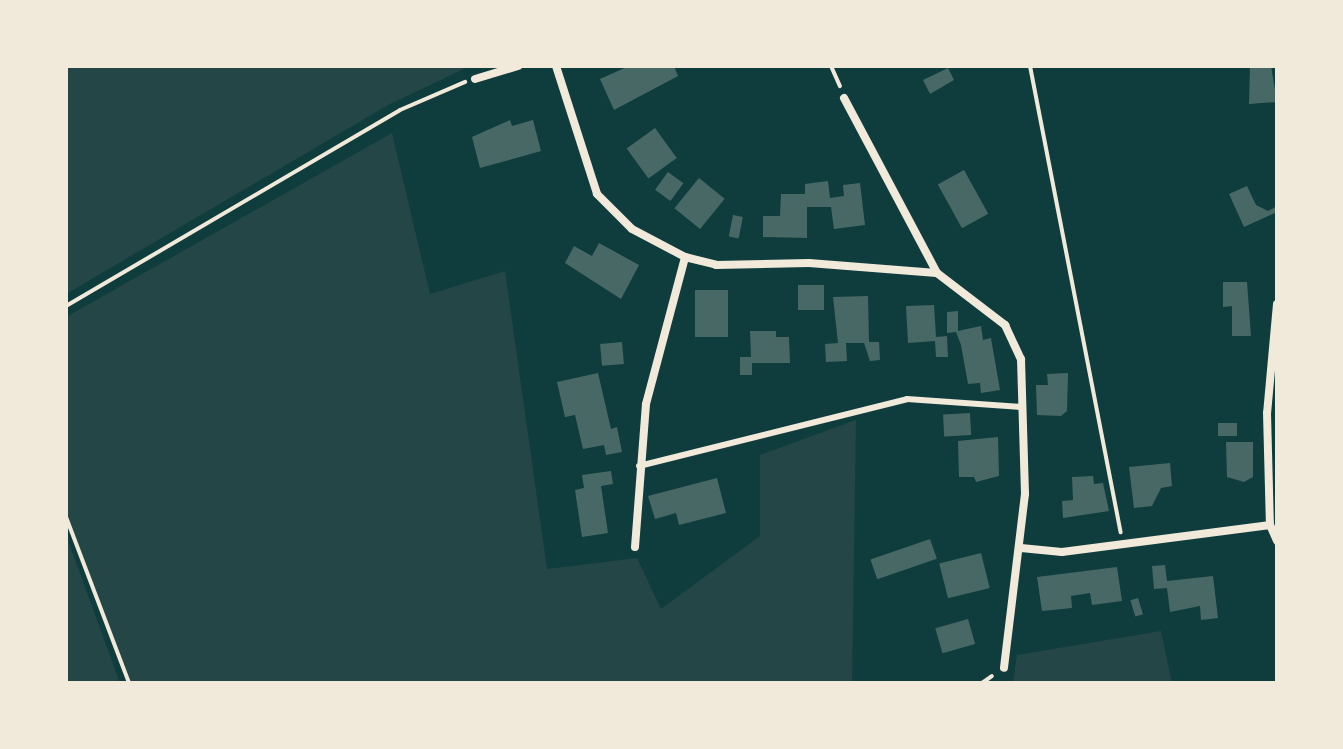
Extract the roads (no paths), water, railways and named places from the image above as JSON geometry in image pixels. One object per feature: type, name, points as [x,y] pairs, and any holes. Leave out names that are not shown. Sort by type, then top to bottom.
[{"type":"street","points":[[475,79],[518,66]]},
{"type":"street","points":[[556,66],[597,194],[632,229],[685,257],[716,265],[809,263],[937,273]]},
{"type":"street","points":[[844,98],[937,273],[1005,325],[1021,359],[1021,548],[1004,668]]},
{"type":"street","points":[[635,547],[638,466],[646,404],[685,257]]},
{"type":"street","points":[[1277,304],[1267,413],[1270,525],[1277,541]]},
{"type":"street","points":[[1021,548],[1062,552],[1270,525]]},
{"type":"lane","points":[[638,466],[666,463],[828,415],[907,399],[1022,407]]}]
